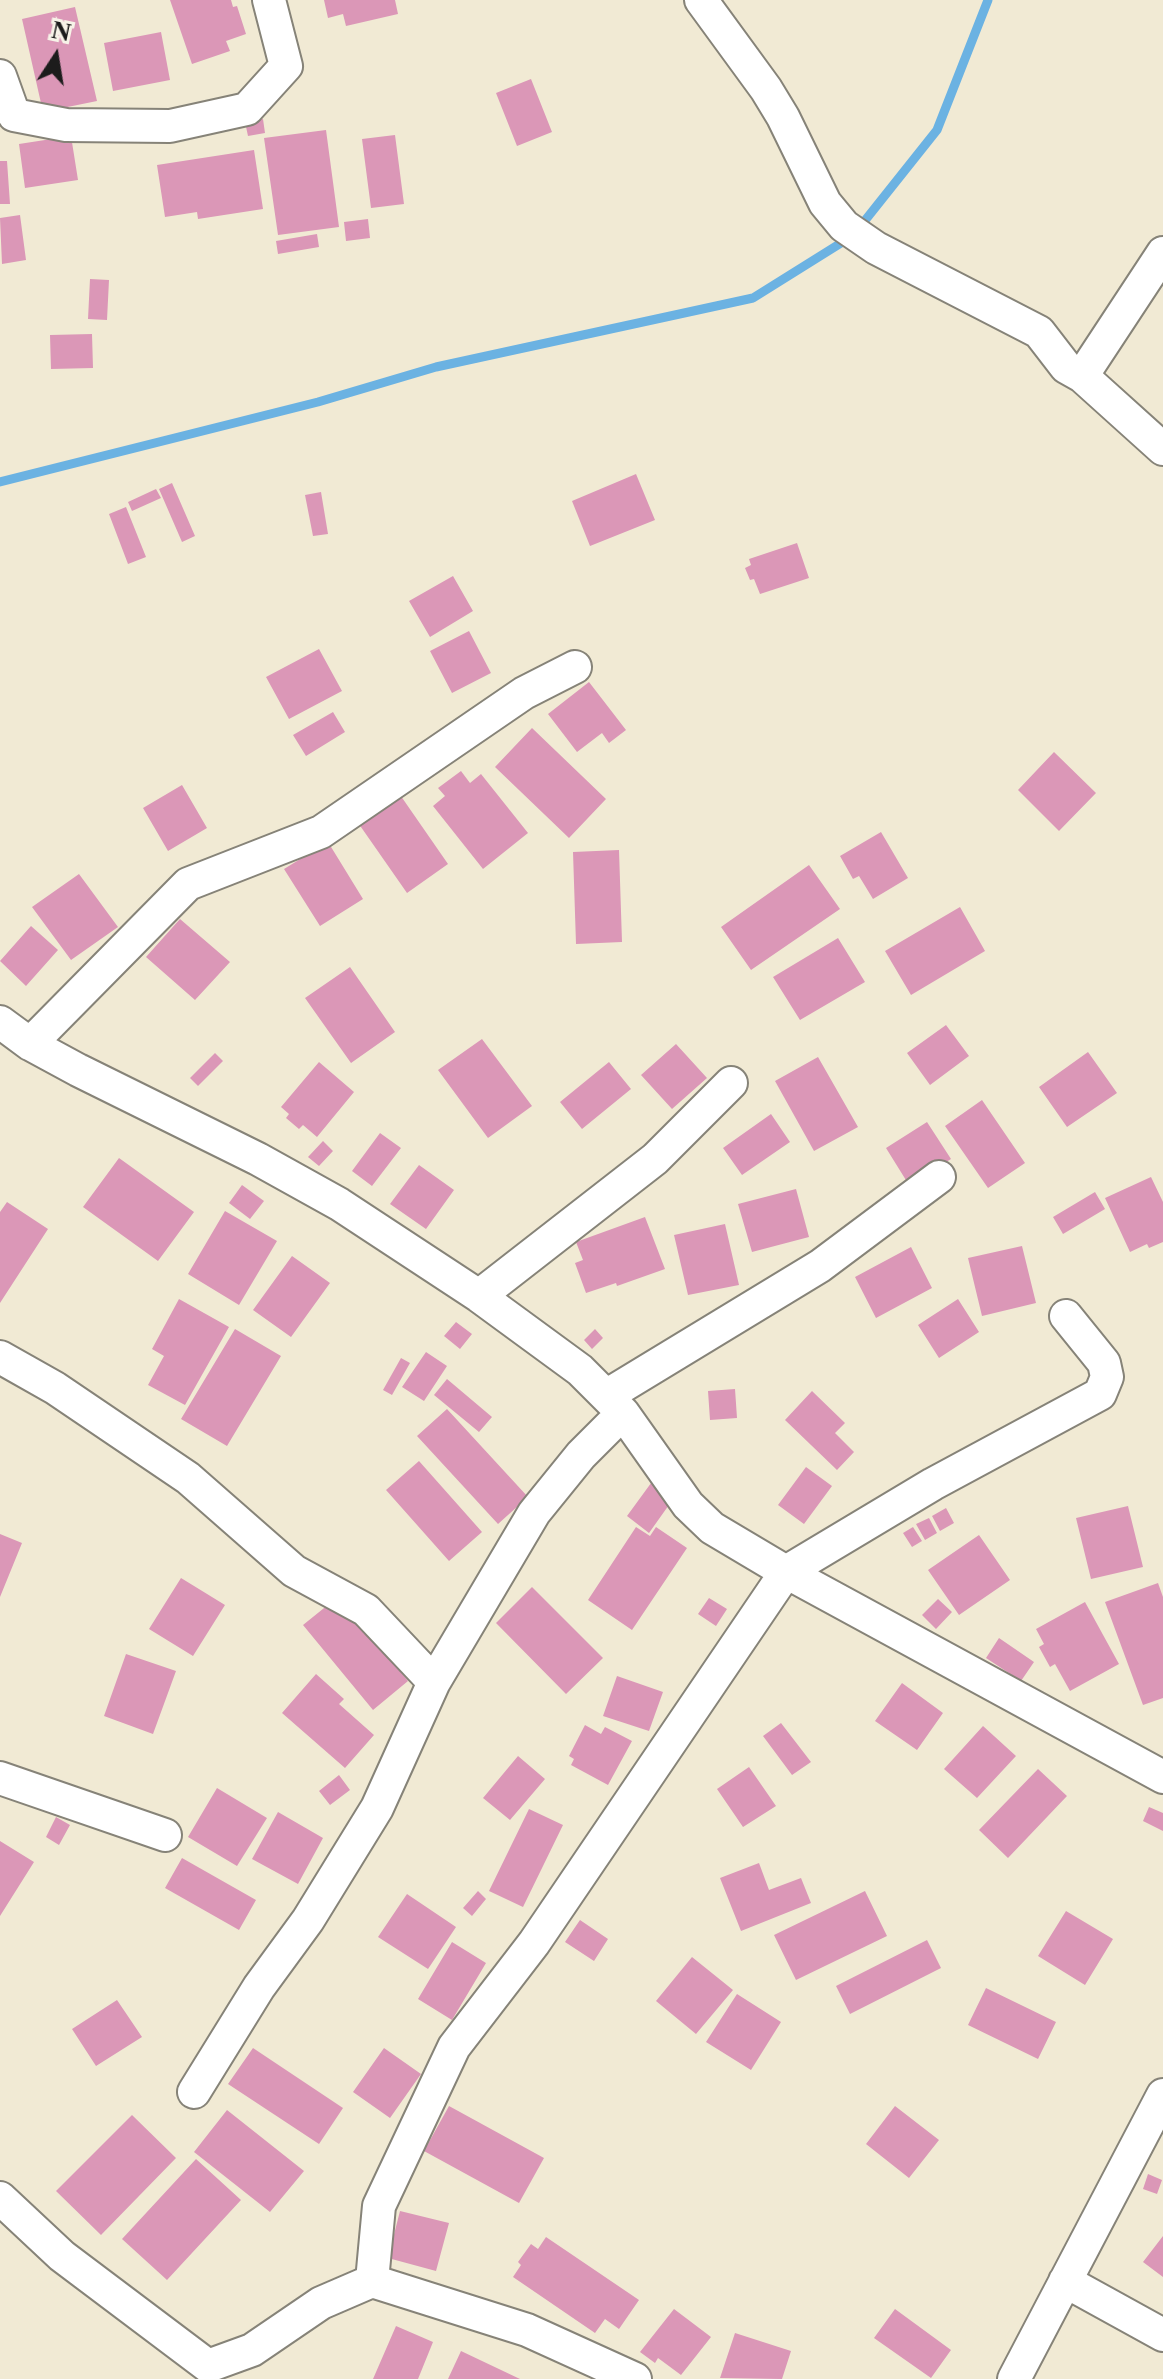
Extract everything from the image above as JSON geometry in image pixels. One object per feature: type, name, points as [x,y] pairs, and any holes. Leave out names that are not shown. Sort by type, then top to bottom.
[{"type":"street","points":[[0,76],[14,115],[66,125],[170,126],[247,109],[286,66],[269,0]]},
{"type":"street","points":[[701,0],[766,89],[825,203],[844,226],[876,248],[1039,332],[1066,367],[1082,376],[1163,449]]},
{"type":"street","points":[[1082,376],[1163,253]]},
{"type":"street","points":[[30,1044],[188,884],[321,832],[524,693],[575,667]]},
{"type":"street","points":[[0,1022],[30,1044],[312,1189],[479,1296],[580,1370],[615,1405],[688,1505],[712,1528],[786,1572],[1163,1777]]},
{"type":"street","points":[[479,1296],[655,1159],[731,1083]]},
{"type":"street","points":[[194,2092],[259,1987],[308,1920],[377,1808],[434,1682],[534,1513],[581,1455],[615,1405],[820,1266],[939,1177]]},
{"type":"street","points":[[372,2281],[379,2206],[454,2047],[534,1943],[786,1572],[933,1484],[1100,1394],[1107,1377],[1104,1363],[1066,1316]]},
{"type":"street","points":[[0,1357],[55,1388],[188,1478],[294,1571],[366,1610],[434,1682]]},
{"type":"street","points":[[0,1778],[165,1835]]},
{"type":"street","points":[[1014,2379],[1163,2095]]},
{"type":"street","points":[[0,2198],[62,2256],[210,2372],[252,2350],[321,2303],[372,2281],[527,2330],[635,2379]]},
{"type":"street","points":[[1065,2281],[1163,2335]]},
{"type":"building","points":[[170,0],[231,0],[233,7],[237,6],[246,34],[226,41],[230,51],[192,64]]},
{"type":"building","points":[[324,0],[395,0],[398,14],[346,26],[343,14],[328,18]]},
{"type":"building","points":[[75,7],[97,101],[43,112],[22,19]]},
{"type":"building","points":[[161,32],[170,80],[113,91],[104,43]]},
{"type":"building","points":[[531,79],[552,132],[517,146],[496,93]]},
{"type":"building","points":[[263,119],[265,133],[248,136],[245,122]]},
{"type":"building","points":[[326,130],[339,227],[278,235],[264,138]]},
{"type":"building","points":[[395,135],[404,204],[371,208],[362,139]]},
{"type":"building","points":[[71,136],[78,180],[25,188],[19,144]]},
{"type":"building","points":[[254,150],[263,209],[198,219],[197,212],[165,217],[157,165]]},
{"type":"building","points":[[0,161],[7,161],[10,204],[0,204]]},
{"type":"building","points":[[20,215],[26,260],[2,264],[0,218]]},
{"type":"building","points":[[368,219],[370,238],[346,241],[344,222]]},
{"type":"building","points":[[317,234],[319,247],[278,254],[276,241]]},
{"type":"building","points":[[90,279],[109,280],[107,320],[88,319]]},
{"type":"building","points":[[92,334],[93,368],[51,369],[50,335]]},
{"type":"building","points":[[636,474],[655,520],[590,546],[572,501]]},
{"type":"building","points":[[172,483],[195,536],[182,542],[159,489]]},
{"type":"building","points":[[156,489],[161,498],[132,511],[128,502]]},
{"type":"building","points":[[321,492],[328,534],[313,536],[305,495]]},
{"type":"building","points":[[126,507],[146,557],[128,564],[109,514]]},
{"type":"building","points":[[797,543],[809,578],[760,594],[745,568],[751,565],[749,559]]},
{"type":"building","points":[[453,576],[473,611],[430,637],[409,601]]},
{"type":"building","points":[[469,631],[491,673],[452,693],[430,651]]},
{"type":"building","points":[[319,649],[342,691],[289,719],[266,677]]},
{"type":"building","points":[[589,682],[626,730],[609,743],[602,733],[577,752],[548,714]]},
{"type":"building","points":[[333,712],[345,732],[306,756],[293,735]]},
{"type":"building","points":[[532,728],[606,799],[569,838],[495,767]]},
{"type":"building","points":[[1054,752],[1096,793],[1059,831],[1018,790]]},
{"type":"building","points":[[461,771],[470,783],[481,774],[528,833],[483,869],[433,806],[445,796],[438,788]]},
{"type":"building","points":[[182,785],[207,828],[168,851],[143,808]]},
{"type":"building","points":[[396,789],[448,864],[407,893],[354,817]]},
{"type":"building","points":[[881,832],[908,878],[873,899],[859,876],[853,879],[840,856]]},
{"type":"building","points":[[328,842],[363,899],[320,926],[284,869]]},
{"type":"building","points":[[619,850],[622,942],[576,944],[573,852]]},
{"type":"building","points":[[809,865],[840,909],[751,970],[721,927]]},
{"type":"building","points":[[79,874],[118,927],[71,960],[32,907]]},
{"type":"building","points":[[960,907],[985,951],[911,995],[885,951]]},
{"type":"building","points":[[180,919],[230,962],[195,1000],[146,957]]},
{"type":"building","points":[[31,926],[58,950],[26,986],[0,961]]},
{"type":"building","points":[[838,938],[865,982],[800,1020],[773,977]]},
{"type":"building","points":[[350,967],[395,1032],[351,1063],[305,998]]},
{"type":"building","points":[[946,1025],[969,1056],[930,1085],[907,1053]]},
{"type":"building","points":[[482,1039],[532,1106],[488,1138],[438,1070]]},
{"type":"building","points":[[676,1044],[707,1078],[672,1109],[641,1075]]},
{"type":"building","points":[[1088,1052],[1117,1093],[1067,1127],[1039,1087]]},
{"type":"building","points":[[215,1053],[223,1061],[198,1086],[190,1078]]},
{"type":"building","points":[[818,1057],[858,1127],[814,1151],[775,1081]]},
{"type":"building","points":[[319,1062],[354,1092],[317,1137],[303,1125],[299,1129],[286,1118],[289,1114],[281,1107]]},
{"type":"building","points":[[609,1062],[631,1089],[582,1129],[560,1102]]},
{"type":"building","points":[[982,1100],[1025,1163],[988,1188],[945,1126]]},
{"type":"building","points":[[771,1114],[790,1142],[742,1175],[723,1148]]},
{"type":"building","points":[[927,1122],[951,1159],[909,1185],[886,1148]]},
{"type":"building","points":[[380,1133],[401,1148],[372,1186],[352,1171]]},
{"type":"building","points":[[323,1141],[333,1151],[319,1166],[308,1157]]},
{"type":"building","points":[[119,1158],[194,1212],[158,1261],[83,1207]]},
{"type":"building","points":[[419,1165],[454,1190],[426,1229],[390,1204]]},
{"type":"building","points":[[1151,1177],[1163,1202],[1163,1242],[1149,1248],[1147,1244],[1130,1252],[1105,1198]]},
{"type":"building","points":[[242,1185],[264,1201],[250,1219],[229,1203]]},
{"type":"building","points":[[796,1189],[809,1237],[752,1252],[738,1204]]},
{"type":"building","points":[[1095,1192],[1105,1209],[1063,1234],[1053,1217]]},
{"type":"building","points":[[7,1202],[48,1229],[0,1303],[0,1212]]},
{"type":"building","points":[[225,1211],[277,1241],[239,1305],[188,1274]]},
{"type":"building","points":[[645,1217],[665,1269],[586,1293],[575,1263],[583,1260],[576,1242]]},
{"type":"building","points":[[725,1224],[739,1285],[688,1295],[674,1235]]},
{"type":"building","points":[[1022,1246],[1036,1303],[982,1316],[968,1258]]},
{"type":"building","points":[[911,1247],[932,1288],[876,1318],[855,1277]]},
{"type":"building","points":[[292,1256],[330,1283],[291,1337],[253,1310]]},
{"type":"building","points":[[179,1299],[229,1327],[185,1405],[148,1385],[164,1356],[152,1349]]},
{"type":"building","points":[[958,1299],[979,1332],[939,1358],[918,1325]]},
{"type":"building","points":[[456,1322],[472,1334],[460,1349],[444,1336]]},
{"type":"building","points":[[235,1329],[281,1356],[227,1446],[181,1419]]},
{"type":"building","points":[[595,1329],[603,1338],[592,1349],[584,1340]]},
{"type":"building","points":[[426,1352],[447,1366],[424,1401],[402,1387]]},
{"type":"building","points":[[401,1358],[410,1363],[392,1395],[383,1390]]},
{"type":"building","points":[[447,1379],[492,1417],[479,1432],[434,1395]]},
{"type":"building","points":[[735,1389],[737,1418],[710,1420],[708,1391]]},
{"type":"building","points":[[812,1391],[845,1423],[835,1433],[854,1452],[837,1470],[785,1420]]},
{"type":"building","points":[[447,1409],[528,1497],[498,1524],[417,1436]]},
{"type":"building","points":[[419,1461],[482,1532],[449,1561],[386,1490]]},
{"type":"building","points":[[806,1467],[832,1486],[804,1524],[778,1505]]},
{"type":"building","points":[[654,1479],[676,1495],[649,1533],[627,1516]]},
{"type":"building","points":[[1128,1506],[1143,1567],[1091,1579],[1076,1518]]},
{"type":"building","points":[[946,1508],[954,1523],[940,1531],[932,1516]]},
{"type":"building","points":[[929,1518],[937,1533],[925,1540],[916,1524]]},
{"type":"building","points":[[636,1527],[650,1536],[656,1527],[687,1548],[632,1630],[588,1600]]},
{"type":"building","points":[[913,1527],[922,1541],[912,1547],[903,1533]]},
{"type":"building","points":[[0,1534],[22,1543],[0,1597]]},
{"type":"building","points":[[979,1535],[1010,1580],[959,1615],[928,1570]]},
{"type":"building","points":[[181,1578],[225,1605],[193,1656],[149,1629]]},
{"type":"building","points":[[1158,1583],[1163,1597],[1163,1698],[1143,1705],[1105,1602]]},
{"type":"building","points":[[532,1587],[603,1658],[566,1694],[496,1623]]},
{"type":"building","points":[[339,1596],[408,1681],[373,1710],[303,1625]]},
{"type":"building","points":[[709,1598],[727,1609],[716,1626],[698,1614]]},
{"type":"building","points":[[938,1599],[952,1612],[936,1629],[922,1615]]},
{"type":"building","points":[[1085,1602],[1119,1664],[1070,1691],[1055,1664],[1050,1667],[1039,1647],[1044,1644],[1036,1629]]},
{"type":"building","points":[[999,1638],[1034,1662],[1021,1681],[986,1658]]},
{"type":"building","points":[[126,1654],[176,1671],[153,1734],[104,1716]]},
{"type":"building","points":[[316,1674],[344,1699],[339,1704],[374,1735],[345,1768],[282,1713]]},
{"type":"building","points":[[617,1676],[663,1692],[649,1731],[603,1716]]},
{"type":"building","points":[[902,1683],[943,1713],[917,1750],[875,1721]]},
{"type":"building","points":[[781,1723],[811,1762],[792,1775],[763,1736]]},
{"type":"building","points":[[585,1725],[601,1734],[605,1727],[632,1741],[608,1785],[571,1765],[574,1759],[569,1756]]},
{"type":"building","points":[[983,1726],[1016,1756],[977,1798],[944,1769]]},
{"type":"building","points":[[518,1756],[545,1779],[510,1820],[483,1798]]},
{"type":"building","points":[[749,1767],[776,1806],[743,1827],[717,1789]]},
{"type":"building","points":[[1038,1769],[1067,1796],[1008,1858],[979,1830]]},
{"type":"building","points":[[339,1775],[350,1790],[330,1805],[319,1791]]},
{"type":"building","points":[[217,1788],[267,1818],[237,1866],[188,1837]]},
{"type":"building","points":[[1149,1807],[1163,1813],[1163,1831],[1143,1821]]},
{"type":"building","points":[[529,1809],[563,1825],[523,1907],[489,1891]]},
{"type":"building","points":[[278,1812],[323,1838],[298,1884],[252,1859]]},
{"type":"building","points":[[56,1817],[70,1825],[59,1845],[46,1837]]},
{"type":"building","points":[[0,1841],[34,1862],[0,1916]]},
{"type":"building","points":[[182,1858],[256,1900],[239,1930],[165,1888]]},
{"type":"building","points":[[759,1863],[769,1890],[801,1878],[811,1903],[741,1931],[720,1878]]},
{"type":"building","points":[[478,1891],[486,1899],[472,1916],[463,1908]]},
{"type":"building","points":[[865,1891],[887,1936],[796,1980],[774,1935]]},
{"type":"building","points":[[407,1894],[456,1927],[428,1969],[378,1937]]},
{"type":"building","points":[[1066,1911],[1113,1939],[1085,1985],[1038,1956]]},
{"type":"building","points":[[580,1920],[608,1939],[594,1961],[565,1942]]},
{"type":"building","points":[[927,1940],[941,1968],[850,2014],[836,1986]]},
{"type":"building","points":[[452,1942],[486,1963],[452,2020],[418,1999]]},
{"type":"building","points":[[692,1957],[733,1990],[696,2034],[656,2001]]},
{"type":"building","points":[[986,1988],[1056,2022],[1038,2059],[968,2025]]},
{"type":"building","points":[[737,1994],[781,2022],[751,2070],[706,2042]]},
{"type":"building","points":[[117,2000],[142,2037],[96,2066],[72,2029]]},
{"type":"building","points":[[253,2048],[343,2108],[319,2144],[228,2084]]},
{"type":"building","points":[[384,2048],[421,2074],[390,2118],[353,2092]]},
{"type":"building","points":[[449,2106],[544,2158],[519,2203],[424,2151]]},
{"type":"building","points":[[895,2106],[939,2140],[909,2178],[866,2144]]},
{"type":"building","points":[[227,2110],[304,2171],[270,2212],[194,2152]]},
{"type":"building","points":[[132,2115],[176,2158],[101,2235],[56,2191]]},
{"type":"building","points":[[196,2159],[241,2200],[167,2280],[122,2239]]},
{"type":"building","points":[[1148,2174],[1162,2180],[1157,2194],[1143,2189]]},
{"type":"building","points":[[400,2211],[449,2223],[436,2271],[388,2258]]},
{"type":"building","points":[[1163,2236],[1163,2277],[1143,2262]]},
{"type":"building","points":[[546,2237],[639,2300],[619,2329],[605,2319],[595,2333],[513,2277],[521,2265],[518,2262],[531,2244],[538,2249]]},
{"type":"building","points":[[674,2309],[711,2337],[681,2375],[658,2358],[655,2363],[640,2352]]},
{"type":"building","points":[[895,2309],[951,2350],[931,2378],[874,2338]]},
{"type":"building","points":[[396,2326],[433,2342],[418,2379],[373,2379]]},
{"type":"building","points":[[735,2333],[791,2351],[782,2379],[720,2378]]},
{"type":"building","points":[[461,2351],[520,2379],[448,2379]]},
{"type":"waterway","points":[[859,228],[937,130],[988,0]]},
{"type":"waterway","points":[[0,482],[318,402],[436,367],[753,298],[849,238]]}]
